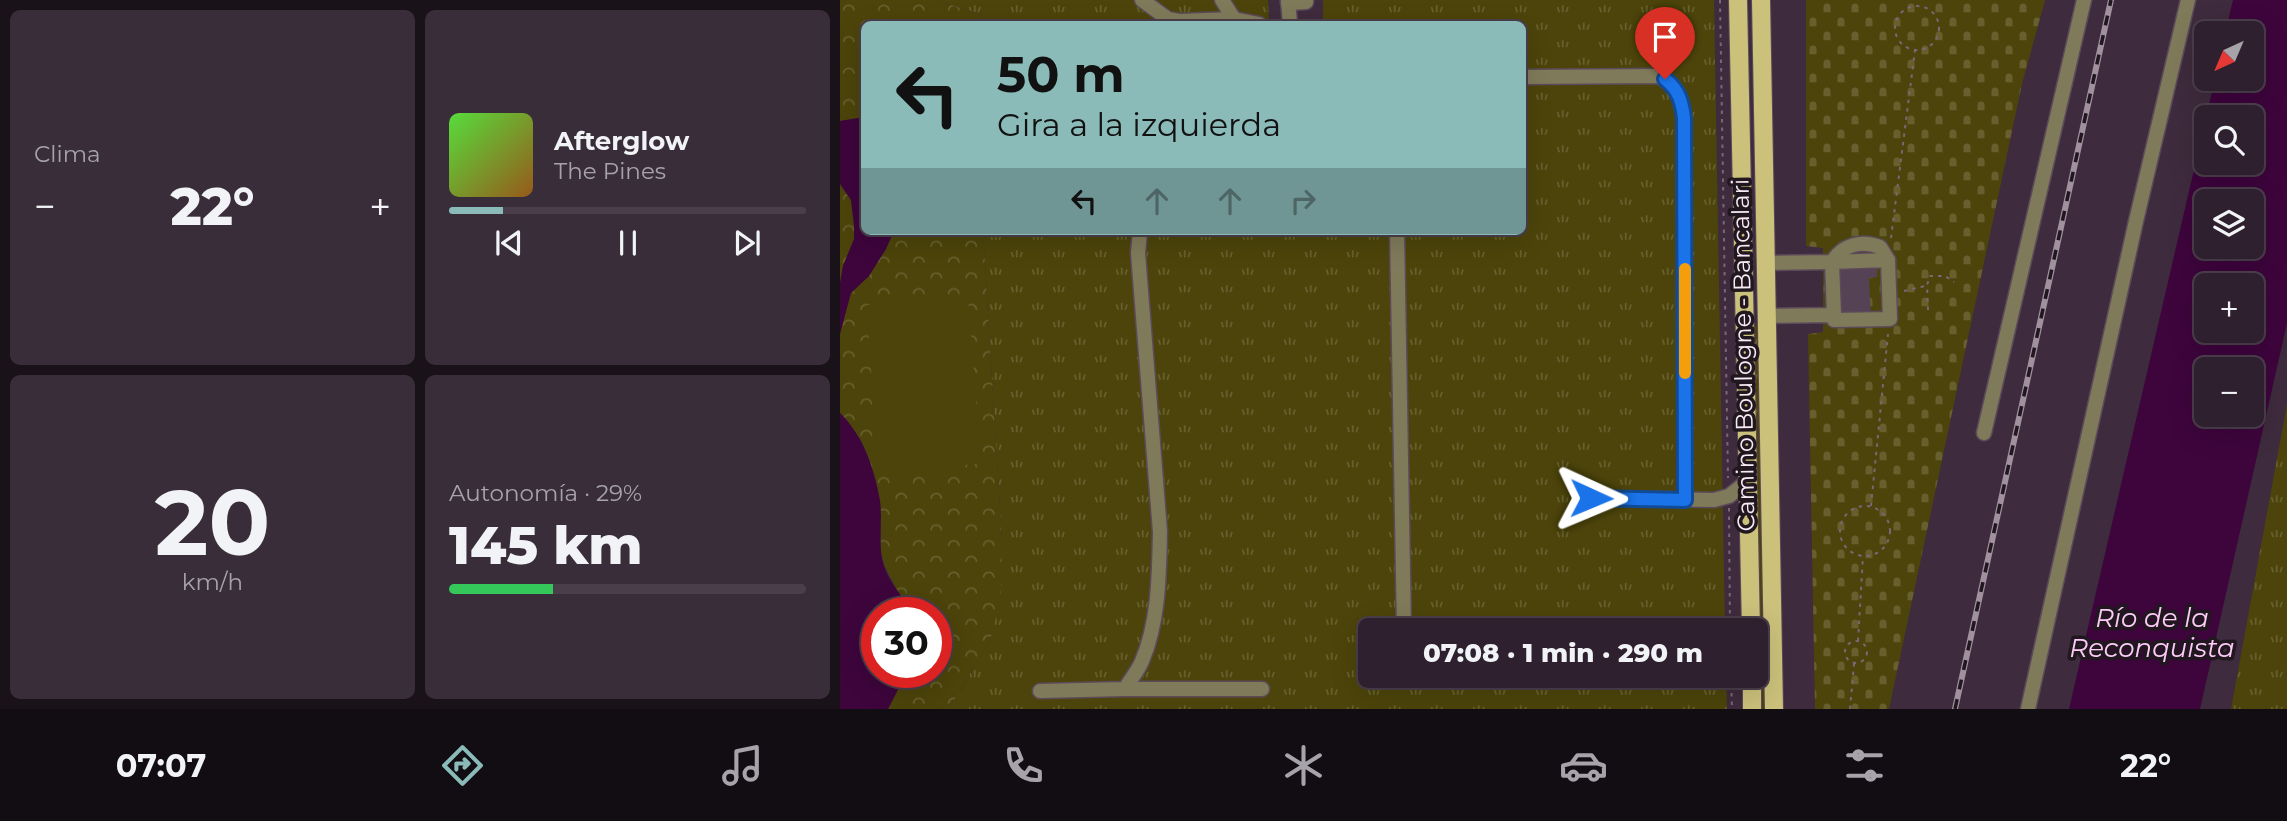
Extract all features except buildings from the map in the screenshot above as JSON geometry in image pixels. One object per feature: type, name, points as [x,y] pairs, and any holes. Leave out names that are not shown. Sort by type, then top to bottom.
[{"type":"main road","name":"Camino Boulogne - Bancalari","points":[[1738,0],[1751,618]]},
{"type":"main road","name":"Camino Boulogne - Bancalari","points":[[1761,0],[1774,709]]},
{"type":"main road","points":[[1752,688],[1752,709]]},
{"type":"street","points":[[1142,0],[1168,19],[1244,21]]},
{"type":"street","points":[[1222,0],[1234,19]]},
{"type":"street","points":[[1984,433],[2084,0]]},
{"type":"street","points":[[2028,709],[2188,0]]},
{"type":"street","points":[[1289,21],[1288,1],[1306,1]]},
{"type":"street","points":[[1526,77],[1658,76],[1671,84],[1682,102],[1685,500]]},
{"type":"street","points":[[1125,689],[1142,662],[1152,627],[1160,551],[1138,253],[1140,235]]},
{"type":"street","points":[[1397,235],[1404,618]]},
{"type":"street","points":[[1766,263],[1888,260],[1890,319],[1834,320],[1832,262]]},
{"type":"street","points":[[1766,316],[1833,315]]},
{"type":"street","points":[[1591,498],[1714,500],[1728,496],[1748,481]]},
{"type":"street","points":[[1040,691],[1262,689]]},
{"type":"path","points":[[1720,0],[1730,618]]},
{"type":"path","points":[[1921,6],[1922,0]]},
{"type":"path","points":[[1921,6],[1934,14],[1939,27],[1938,35],[1929,46],[1915,50],[1908,48],[1898,38],[1896,25],[1902,12],[1921,6]]},
{"type":"path","points":[[1888,260],[1915,50]]},
{"type":"path","points":[[1928,310],[1927,285],[1930,275],[1945,276],[1954,282]]},
{"type":"path","points":[[1889,295],[1927,285]]},
{"type":"path","points":[[1871,506],[1890,319]]},
{"type":"path","points":[[1871,506],[1885,515],[1890,530],[1889,539],[1879,552],[1863,555],[1847,547],[1841,535],[1841,527],[1843,519],[1855,508],[1871,506]]},
{"type":"path","points":[[1858,641],[1863,555]]},
{"type":"path","points":[[1854,663],[1848,659],[1846,649],[1849,644],[1858,641]]},
{"type":"path","points":[[1854,663],[1863,659],[1866,653],[1865,646],[1858,641]]},
{"type":"path","points":[[1850,709],[1854,663]]},
{"type":"path","points":[[1731,688],[1732,709]]},
{"type":"green space","points":[[840,0],[936,0],[1002,21],[861,21],[861,118],[840,121]]},
{"type":"green space","points":[[936,0],[1268,0],[1269,21],[1002,21]]},
{"type":"green space","points":[[1323,0],[1714,0],[1725,618],[1358,618],[1358,688],[1726,688],[1727,709],[949,709],[991,638],[1002,541],[983,235],[1526,235],[1526,21],[1323,21]]},
{"type":"green space","points":[[1806,0],[2045,0],[2022,84],[1889,709],[1815,709],[1808,334],[1823,332],[1823,248],[1806,246]]},
{"type":"green space","points":[[840,184],[851,200],[854,239],[843,266],[840,283]]},
{"type":"green space","points":[[892,235],[983,235],[1002,541],[1001,596],[991,638],[949,709],[888,709],[899,688],[952,688],[952,597],[902,597],[884,565],[881,552],[880,501],[868,456],[861,440],[840,413],[840,334],[850,293],[869,276]]},
{"type":"green space","points":[[968,298],[981,463],[878,476],[867,305]]},
{"type":"green space","points":[[1759,322],[1767,618],[1758,618],[1752,393],[1755,381],[1754,329]]},
{"type":"green space","points":[[2287,404],[2287,709],[2231,709]]},
{"type":"green space","points":[[1768,639],[1770,709],[1760,709],[1759,688],[1768,688]]},
{"type":"water","name":"Río de la Reconquista","points":[[2233,0],[2287,0],[2287,323],[2264,425],[2264,357],[2194,357],[2194,427],[2264,427],[2200,709],[2069,709],[2194,170],[2194,175],[2264,175],[2264,105],[2209,105],[2212,91],[2264,91],[2264,21],[2228,21]]},
{"type":"water","points":[[861,118],[861,235],[892,235],[869,276],[851,293],[840,334],[840,283],[843,266],[854,239],[854,225],[851,200],[840,184],[840,121]]},
{"type":"water","points":[[840,413],[861,442],[875,477],[880,501],[884,566],[902,597],[861,597],[861,688],[899,688],[888,709],[840,709]]},
{"type":"railway","points":[[1955,709],[2111,0]]},
{"type":"slow traffic","points":[[1685,269],[1685,373]]},
{"type":"route","points":[[1591,498],[1685,500],[1684,118],[1682,102],[1665,79]]}]
